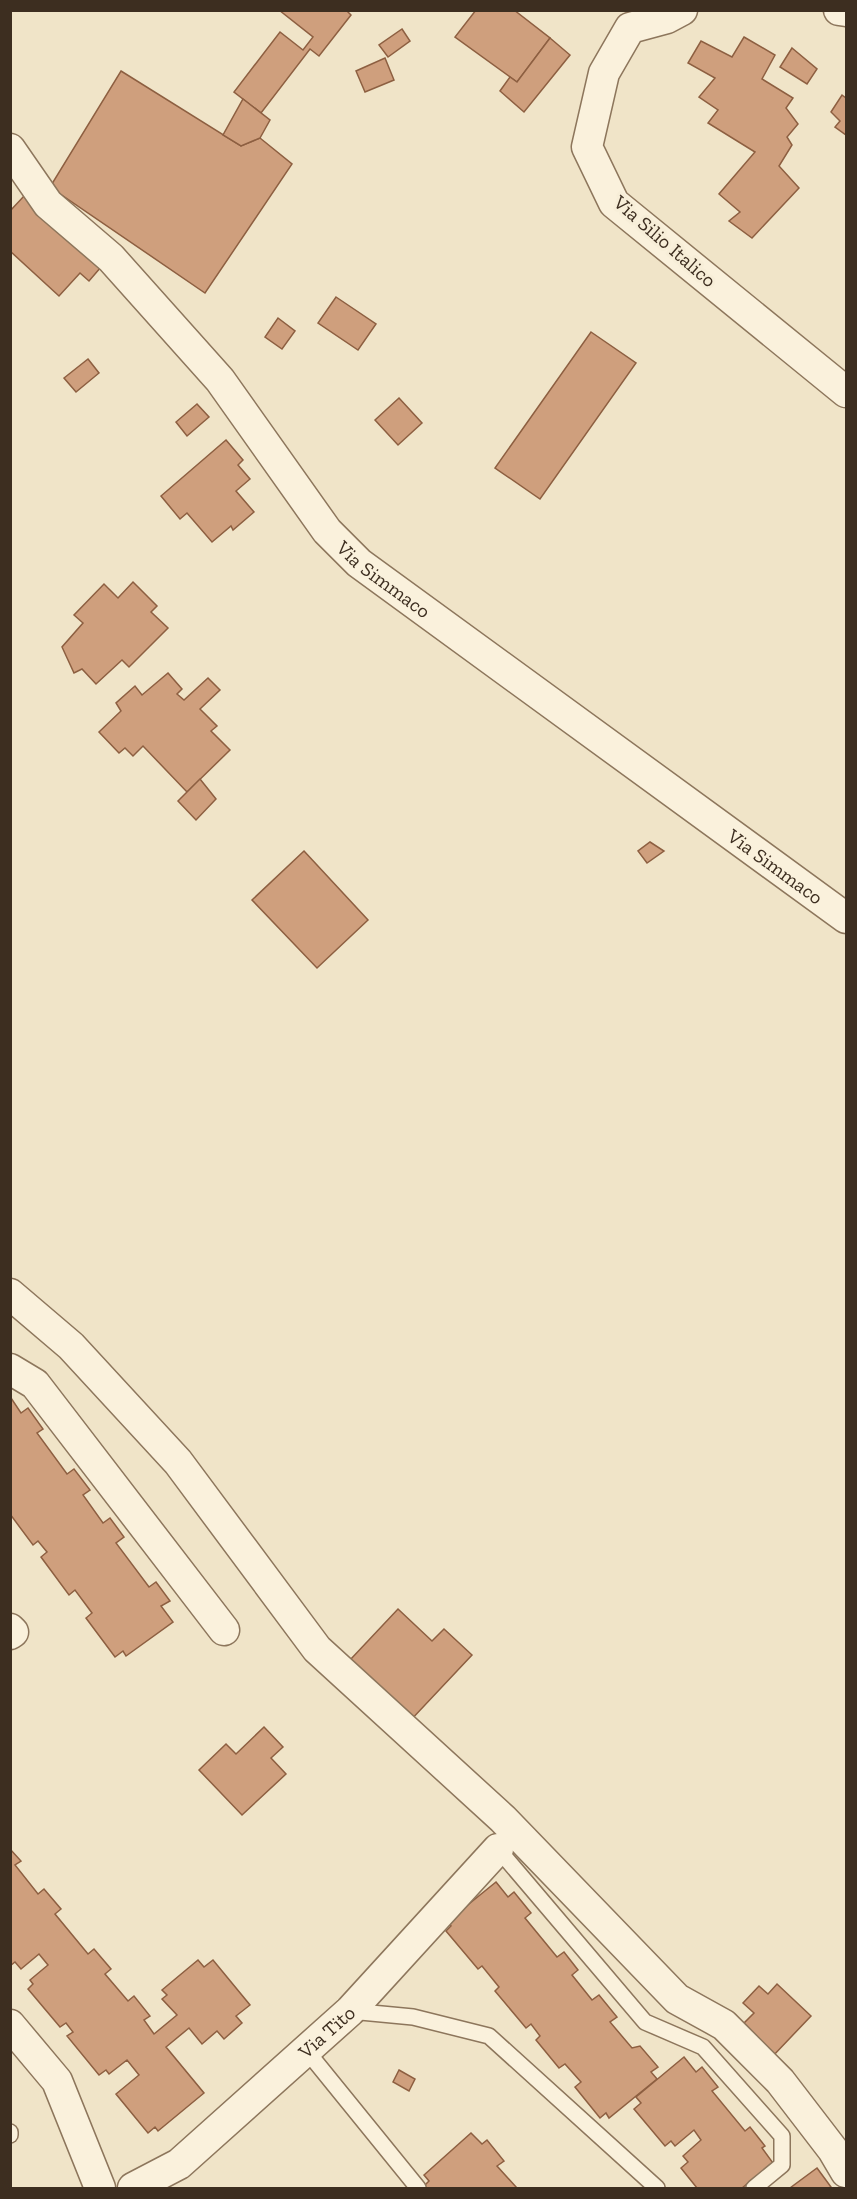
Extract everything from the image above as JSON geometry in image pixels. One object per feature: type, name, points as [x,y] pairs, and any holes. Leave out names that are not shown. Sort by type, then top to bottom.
[{"type":"street","name":"Via Silio Italico","points":[[682,10],[667,18],[630,28],[604,73],[587,147],[614,203],[846,392]]},
{"type":"street","points":[[839,10],[846,11]]},
{"type":"street","name":"Via Simmaco","points":[[10,149],[48,204],[111,258],[220,380],[327,531],[359,563],[846,918]]},
{"type":"street","points":[[10,1294],[71,1346],[178,1462],[317,1649],[503,1819],[676,1999],[724,2025],[780,2081],[833,2150],[846,2172]]},
{"type":"street","points":[[10,1369],[35,1384],[224,1630]]},
{"type":"street","points":[[10,1629],[13,1632],[10,1634]]},
{"type":"street","name":"Via Tito","points":[[133,2188],[178,2164],[350,2011],[498,1849]]},
{"type":"street","points":[[10,2025],[57,2080],[100,2188]]},
{"type":"lane","points":[[498,1849],[645,2022],[703,2047],[782,2136],[782,2165],[754,2188]]},
{"type":"lane","points":[[350,2011],[413,2017],[489,2036],[657,2188]]},
{"type":"lane","points":[[306,2050],[418,2188]]},
{"type":"building","points":[[279,10],[346,10],[351,15],[319,56],[310,49],[261,113],[234,92],[280,32],[303,50],[313,37]]},
{"type":"building","points":[[476,10],[514,10],[550,38],[517,82],[455,37]]},
{"type":"building","points":[[402,29],[410,41],[388,57],[379,45]]},
{"type":"building","points":[[744,37],[775,55],[762,79],[793,98],[786,108],[798,124],[787,137],[792,145],[779,166],[799,188],[752,238],[729,221],[740,212],[719,194],[755,152],[708,123],[718,110],[699,97],[715,78],[688,63],[701,41],[732,57]]},
{"type":"building","points":[[550,38],[570,55],[524,112],[500,91],[510,77],[517,82]]},
{"type":"building","points":[[792,48],[817,69],[807,84],[780,67]]},
{"type":"building","points":[[385,58],[394,80],[365,92],[356,71]]},
{"type":"building","points":[[121,71],[241,146],[260,138],[292,164],[205,293],[50,187]]},
{"type":"building","points":[[842,95],[846,98],[846,135],[835,127],[840,121],[831,112]]},
{"type":"building","points":[[243,99],[270,120],[260,138],[241,146],[223,135]]},
{"type":"building","points":[[24,196],[101,267],[89,281],[80,273],[59,296],[10,251],[10,211]]},
{"type":"building","points":[[336,297],[376,324],[358,350],[318,323]]},
{"type":"building","points":[[278,318],[295,331],[282,349],[265,337]]},
{"type":"building","points":[[591,332],[636,363],[540,499],[495,468]]},
{"type":"building","points":[[88,359],[99,373],[76,392],[64,378]]},
{"type":"building","points":[[399,398],[422,423],[398,445],[375,420]]},
{"type":"building","points":[[197,404],[209,417],[187,436],[176,422]]},
{"type":"building","points":[[226,440],[243,460],[238,465],[250,479],[236,491],[254,512],[233,530],[231,526],[212,542],[187,513],[180,519],[161,496]]},
{"type":"building","points":[[133,582],[157,606],[151,612],[168,628],[129,667],[122,660],[96,684],[82,669],[74,673],[62,647],[83,623],[74,615],[104,584],[118,598]]},
{"type":"building","points":[[168,673],[182,689],[177,694],[184,700],[208,678],[220,690],[200,709],[217,726],[211,731],[230,750],[187,792],[143,746],[133,756],[125,748],[119,753],[99,732],[121,711],[116,703],[135,686],[142,695]]},
{"type":"building","points":[[200,779],[216,799],[196,820],[178,801]]},
{"type":"building","points":[[650,842],[664,851],[647,863],[638,851]]},
{"type":"building","points":[[304,851],[368,920],[317,968],[252,900]]},
{"type":"building","points":[[11,1398],[21,1413],[28,1408],[43,1429],[37,1433],[67,1474],[74,1469],[90,1490],[83,1495],[103,1523],[110,1518],[124,1537],[116,1543],[149,1587],[156,1582],[170,1601],[161,1606],[173,1622],[126,1656],[123,1651],[115,1657],[86,1618],[92,1613],[75,1590],[69,1595],[41,1557],[47,1552],[38,1541],[33,1545],[10,1514]]},
{"type":"building","points":[[398,1609],[432,1641],[444,1629],[472,1655],[409,1722],[350,1660]]},
{"type":"building","points":[[264,1727],[283,1747],[271,1758],[286,1774],[242,1815],[199,1770],[226,1744],[236,1754]]},
{"type":"building","points":[[10,1849],[21,1861],[15,1865],[38,1894],[44,1889],[61,1909],[55,1914],[88,1954],[94,1949],[111,1969],[105,1974],[128,2001],[134,1996],[150,2016],[144,2020],[154,2034],[177,2015],[162,1999],[167,1995],[162,1990],[198,1960],[204,1967],[213,1960],[250,2005],[236,2016],[242,2023],[224,2039],[217,2031],[202,2044],[189,2028],[166,2047],[204,2093],[158,2131],[155,2127],[148,2133],[116,2094],[139,2075],[127,2060],[109,2074],[106,2070],[99,2075],[67,2036],[73,2032],[66,2023],[60,2027],[28,1989],[33,1984],[30,1980],[48,1965],[39,1954],[21,1969],[15,1962],[10,1966]]},
{"type":"building","points":[[496,1882],[508,1897],[514,1892],[531,1913],[525,1918],[557,1957],[564,1952],[578,1970],[572,1975],[592,2000],[599,1995],[617,2017],[610,2022],[632,2048],[640,2046],[658,2067],[651,2072],[657,2079],[609,2118],[606,2113],[600,2118],[575,2087],[581,2082],[565,2064],[559,2068],[536,2040],[540,2036],[531,2024],[526,2028],[495,1991],[499,1987],[482,1966],[478,1969],[446,1931],[451,1926],[448,1921]]},
{"type":"building","points":[[777,1984],[811,2016],[772,2057],[740,2027],[754,2013],[743,2003],[759,1986],[768,1994]]},
{"type":"building","points":[[684,2057],[696,2072],[702,2067],[718,2087],[712,2091],[745,2131],[750,2127],[765,2146],[762,2148],[773,2163],[742,2188],[697,2188],[681,2168],[688,2162],[683,2156],[701,2140],[694,2130],[675,2146],[671,2141],[665,2146],[634,2109],[641,2103],[636,2097]]},
{"type":"building","points":[[399,2070],[415,2079],[409,2091],[393,2082]]},
{"type":"building","points":[[471,2133],[482,2144],[487,2140],[504,2161],[497,2166],[517,2188],[424,2188],[429,2181],[424,2175]]},
{"type":"building","points":[[817,2168],[831,2187],[790,2188]]}]
